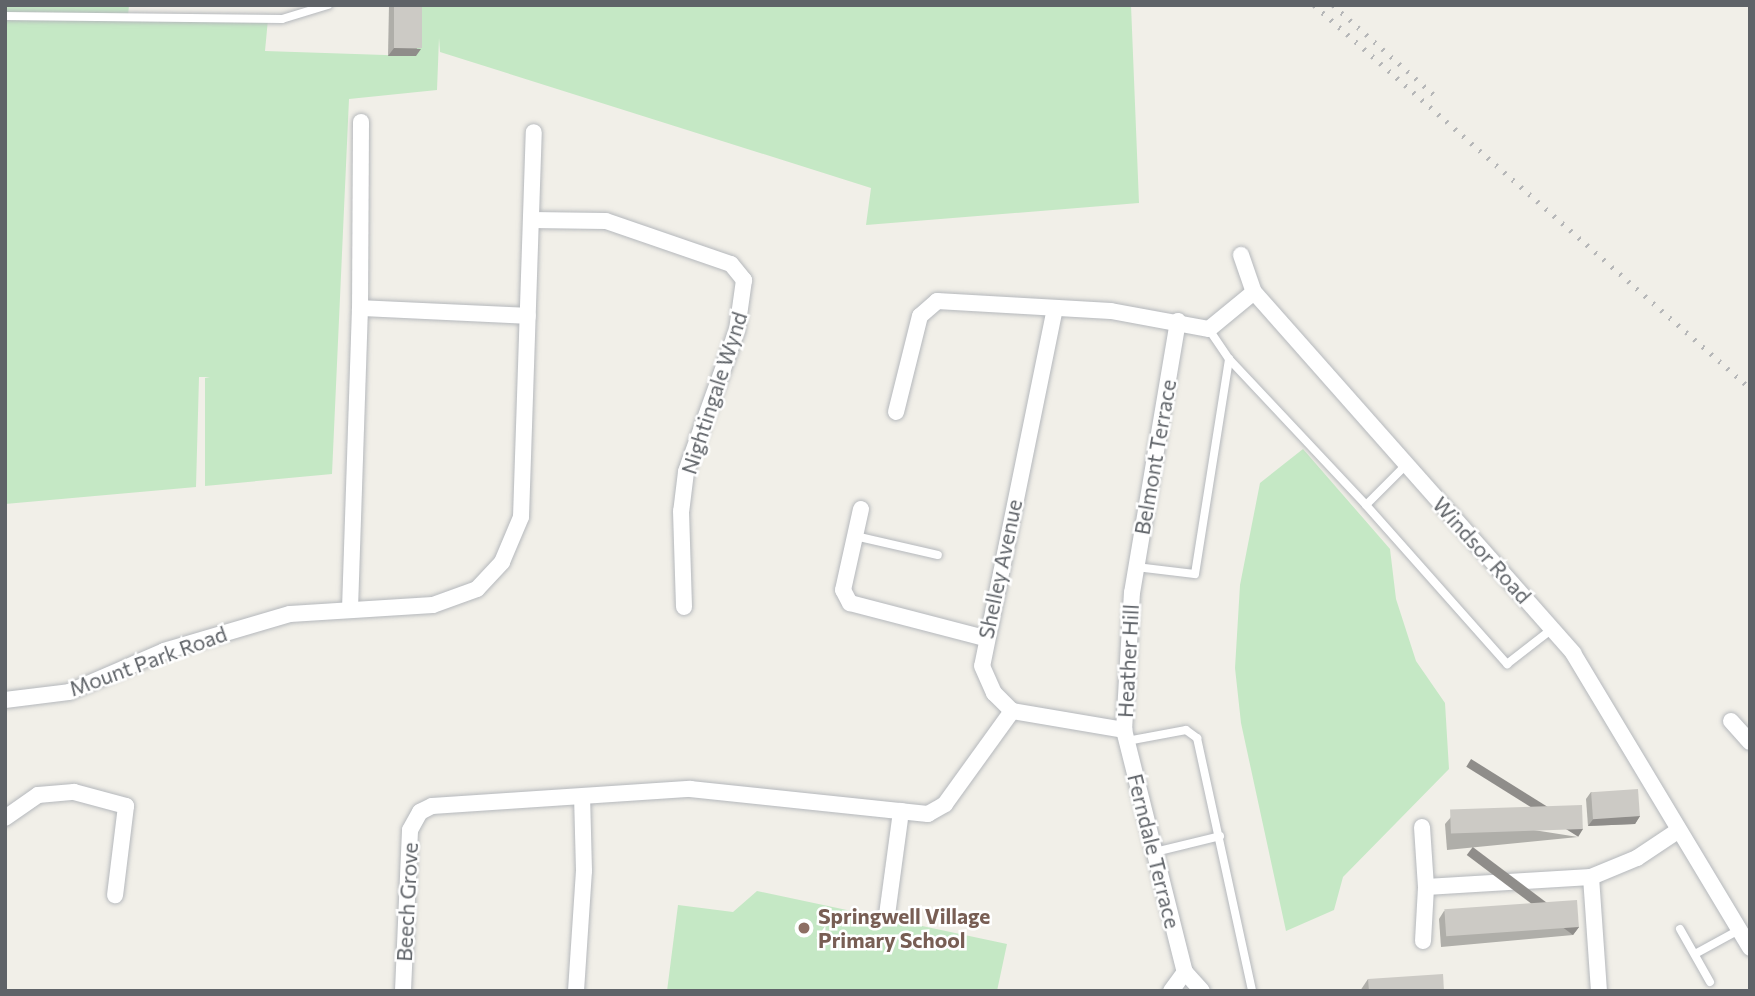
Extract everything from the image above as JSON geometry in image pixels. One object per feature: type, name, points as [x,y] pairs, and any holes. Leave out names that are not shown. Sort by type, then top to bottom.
[{"type":"street","points":[[350,609],[360,308],[361,122]]},
{"type":"street","name":"Mount Park Road","points":[[5,700],[69,692],[164,651],[290,614],[433,604],[477,589],[502,562],[521,517],[534,132]]},
{"type":"street","name":"Nightingale Wynd","points":[[531,219],[606,221],[731,264],[744,280],[737,330],[686,472],[681,511],[684,607]]},
{"type":"street","name":"Windsor Road","points":[[1241,255],[1254,292],[1573,653],[1750,948]]},
{"type":"street","points":[[896,412],[920,316],[937,301],[1111,311],[1178,321],[1209,329],[1254,292]]},
{"type":"street","points":[[360,308],[528,316]]},
{"type":"street","name":"Shelley Avenue","points":[[1012,711],[993,693],[982,666],[984,638],[1055,308]]},
{"type":"street","name":"Belmont Terrace","points":[[1132,592],[1178,321]]},
{"type":"street","points":[[861,509],[844,590],[850,603],[984,638]]},
{"type":"street","name":"Heather Hill","points":[[1125,735],[1132,592]]},
{"type":"street","points":[[1012,711],[1125,735]]},
{"type":"street","name":"Beech Grove","points":[[403,991],[411,830],[420,812],[432,806],[690,789],[928,814],[945,804],[1012,711]]},
{"type":"street","points":[[1731,721],[1750,742]]},
{"type":"street","name":"Ferndale Terrace","points":[[1125,735],[1185,972]]},
{"type":"street","points":[[5,818],[38,795],[74,792],[126,806],[115,895]]},
{"type":"street","points":[[576,991],[584,871],[582,797]]},
{"type":"street","points":[[887,915],[901,811]]},
{"type":"street","points":[[1422,827],[1426,887],[1423,941]]},
{"type":"street","points":[[1426,887],[1591,877],[1637,858],[1679,830]]},
{"type":"street","points":[[1591,877],[1599,991]]},
{"type":"street","points":[[1171,991],[1185,972],[1202,991]]},
{"type":"lane","points":[[5,16],[282,19],[328,5]]},
{"type":"lane","points":[[1209,329],[1229,359],[1366,505],[1507,664],[1552,629]]},
{"type":"lane","points":[[1136,567],[1195,574],[1229,359]]},
{"type":"lane","points":[[1366,505],[1406,464]]},
{"type":"lane","points":[[855,536],[938,555]]},
{"type":"lane","points":[[1125,735],[1192,731],[1220,836],[1252,991]]},
{"type":"lane","points":[[1155,852],[1220,836]]},
{"type":"lane","points":[[1681,929],[1710,982]]},
{"type":"lane","points":[[1695,954],[1739,930]]},
{"type":"green space","points":[[5,5],[129,5],[128,17],[268,19],[265,51],[415,56],[416,5],[1131,5],[1139,203],[866,225],[871,188],[440,52],[439,38],[437,90],[349,99],[332,474],[205,486],[205,378],[210,377],[199,377],[196,487],[5,504]]},
{"type":"green space","points":[[1303,449],[1390,549],[1396,599],[1416,661],[1445,703],[1449,769],[1343,877],[1334,910],[1286,931],[1241,723],[1235,668],[1240,585],[1260,483]]},
{"type":"green space","name":"Springwell Village Primary School","points":[[757,891],[1007,944],[997,991],[667,991],[678,905],[733,912]]},
{"type":"building","points":[[394,5],[422,5],[422,48],[394,48]]},
{"type":"building","points":[[1638,789],[1640,816],[1593,819],[1591,792]]},
{"type":"building","points":[[1582,805],[1583,829],[1451,834],[1450,810]]},
{"type":"building","points":[[1577,900],[1579,927],[1446,936],[1444,909]]},
{"type":"building","points":[[1443,974],[1444,991],[1369,991],[1368,979]]},
{"type":"railway","points":[[1314,5],[1750,388]]},
{"type":"railway","points":[[1333,5],[1439,99]]},
{"type":"place","name":"Springwell Village Primary School","points":[[804,928]]}]
